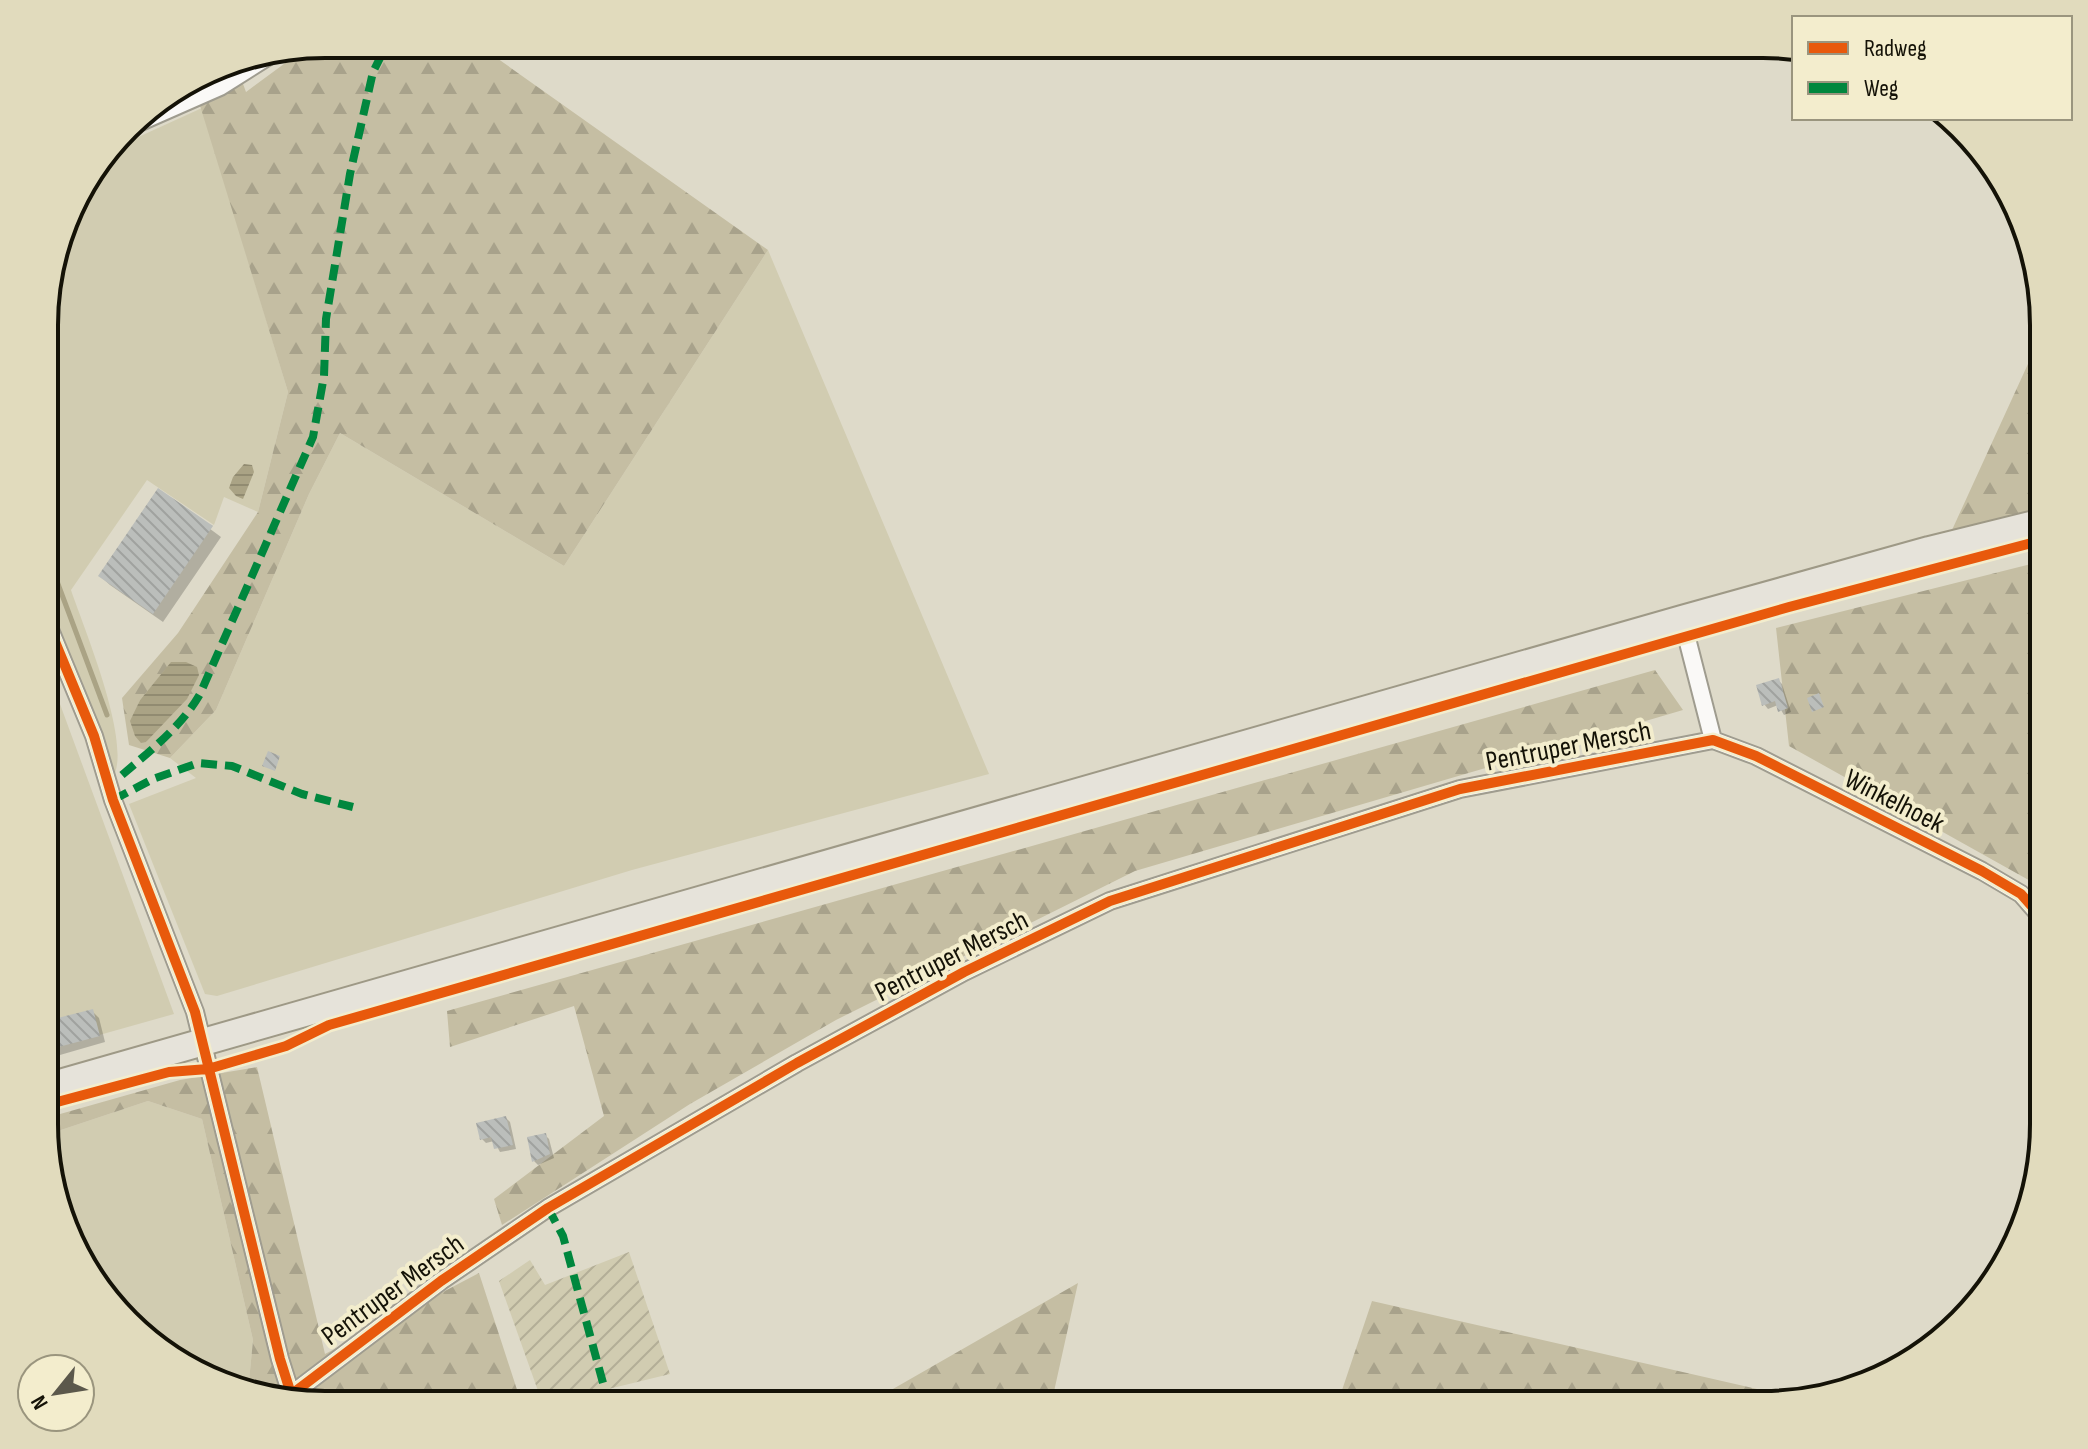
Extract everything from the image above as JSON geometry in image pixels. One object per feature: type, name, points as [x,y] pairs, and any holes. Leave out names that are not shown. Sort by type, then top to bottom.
[{"type":"main road","points":[[59,1083],[1684,628],[1929,550],[2029,525]]},
{"type":"street","points":[[166,111],[220,87],[248,69]]},
{"type":"street","points":[[1684,628],[1713,740]]},
{"type":"street","name":"Pentruper Mersch","points":[[58,650],[94,736],[113,800],[195,1012],[286,1388]]},
{"type":"street","name":"Pentruper Mersch","points":[[299,1389],[441,1281],[548,1208],[811,1056],[964,972],[1110,901],[1460,789],[1713,740]]},
{"type":"street","name":"Winkelhoek","points":[[1713,740],[1756,756],[1982,871],[2021,894],[2029,903]]},
{"type":"shaded area","points":[[202,108],[288,392],[258,512],[224,497],[214,525],[147,480],[71,590],[96,658],[112,717],[117,765],[111,780],[58,638],[58,325],[63,273],[78,223],[103,176],[134,139]]},
{"type":"shaded area","points":[[768,250],[989,774],[632,870],[217,996],[205,994],[129,804],[196,778],[170,758],[216,710],[309,494],[340,433],[564,566]]},
{"type":"shaded area","points":[[244,464],[252,465],[254,472],[243,499],[229,488],[233,477]]},
{"type":"shaded area","points":[[171,662],[186,662],[197,667],[199,675],[187,699],[146,742],[141,743],[130,721],[140,700]]},
{"type":"shaded area","points":[[58,700],[174,1014],[59,1046]]},
{"type":"shaded area","points":[[148,1101],[202,1119],[253,1340],[249,1380],[207,1364],[162,1336],[136,1313],[103,1273],[78,1226],[67,1193],[59,1131]]},
{"type":"shaded area","points":[[629,1252],[670,1374],[604,1390],[538,1390],[499,1281],[530,1260],[545,1285]]},
{"type":"green space","points":[[497,58],[768,250],[564,566],[340,433],[309,494],[216,710],[170,758],[129,745],[122,698],[178,633],[258,512],[288,392],[196,92],[239,72],[246,92],[290,60]],"holes":[[[186,662],[146,742],[131,721],[140,700],[171,663]]]},
{"type":"green space","points":[[2029,362],[2029,512],[1952,530]]},
{"type":"green space","points":[[2029,565],[2029,880],[1789,746],[1776,628]]},
{"type":"green space","points":[[1655,670],[1683,710],[1135,871],[836,1020],[690,1104],[502,1225],[494,1199],[604,1116],[574,1006],[450,1047],[447,1011]]},
{"type":"green space","points":[[257,1067],[325,1354],[479,1273],[517,1390],[307,1390],[249,1380],[253,1340],[202,1119],[148,1101],[59,1131],[59,1114],[180,1080]]},
{"type":"green space","points":[[1078,1283],[1054,1391],[890,1390]]},
{"type":"green space","points":[[1372,1301],[1765,1391],[1763,1391],[1342,1391]]},
{"type":"building","points":[[158,488],[213,526],[153,614],[98,576]]},
{"type":"building","points":[[1779,678],[1788,708],[1778,712],[1775,701],[1762,706],[1756,685]]},
{"type":"building","points":[[1819,693],[1824,707],[1812,712],[1807,698]]},
{"type":"building","points":[[268,751],[280,756],[275,771],[262,766]]},
{"type":"building","points":[[93,1009],[100,1036],[59,1047],[59,1018]]},
{"type":"building","points":[[506,1116],[513,1145],[494,1149],[491,1137],[480,1140],[476,1123]]},
{"type":"building","points":[[546,1133],[550,1154],[532,1162],[527,1137]]},
{"type":"waterway","points":[[58,585],[107,715]]},
{"type":"marked path","points":[[122,775],[175,728],[200,694],[313,437],[324,376],[326,319],[350,174],[373,72],[380,58]]},
{"type":"marked path","points":[[113,800],[153,779],[198,763],[232,766],[302,794],[353,807]]},
{"type":"marked path","points":[[548,1208],[563,1236],[605,1390]]},
{"type":"cycle path","points":[[59,1102],[169,1072],[208,1069],[286,1046],[329,1025],[1789,607],[2029,544]]},
{"type":"cycle path","points":[[58,650],[94,736],[113,800],[195,1012],[289,1388]]},
{"type":"cycle path","points":[[299,1389],[441,1281],[548,1208],[797,1063],[964,972],[1110,901],[1460,789],[1713,740],[1756,756],[1982,871],[2021,894],[2029,903]]}]
